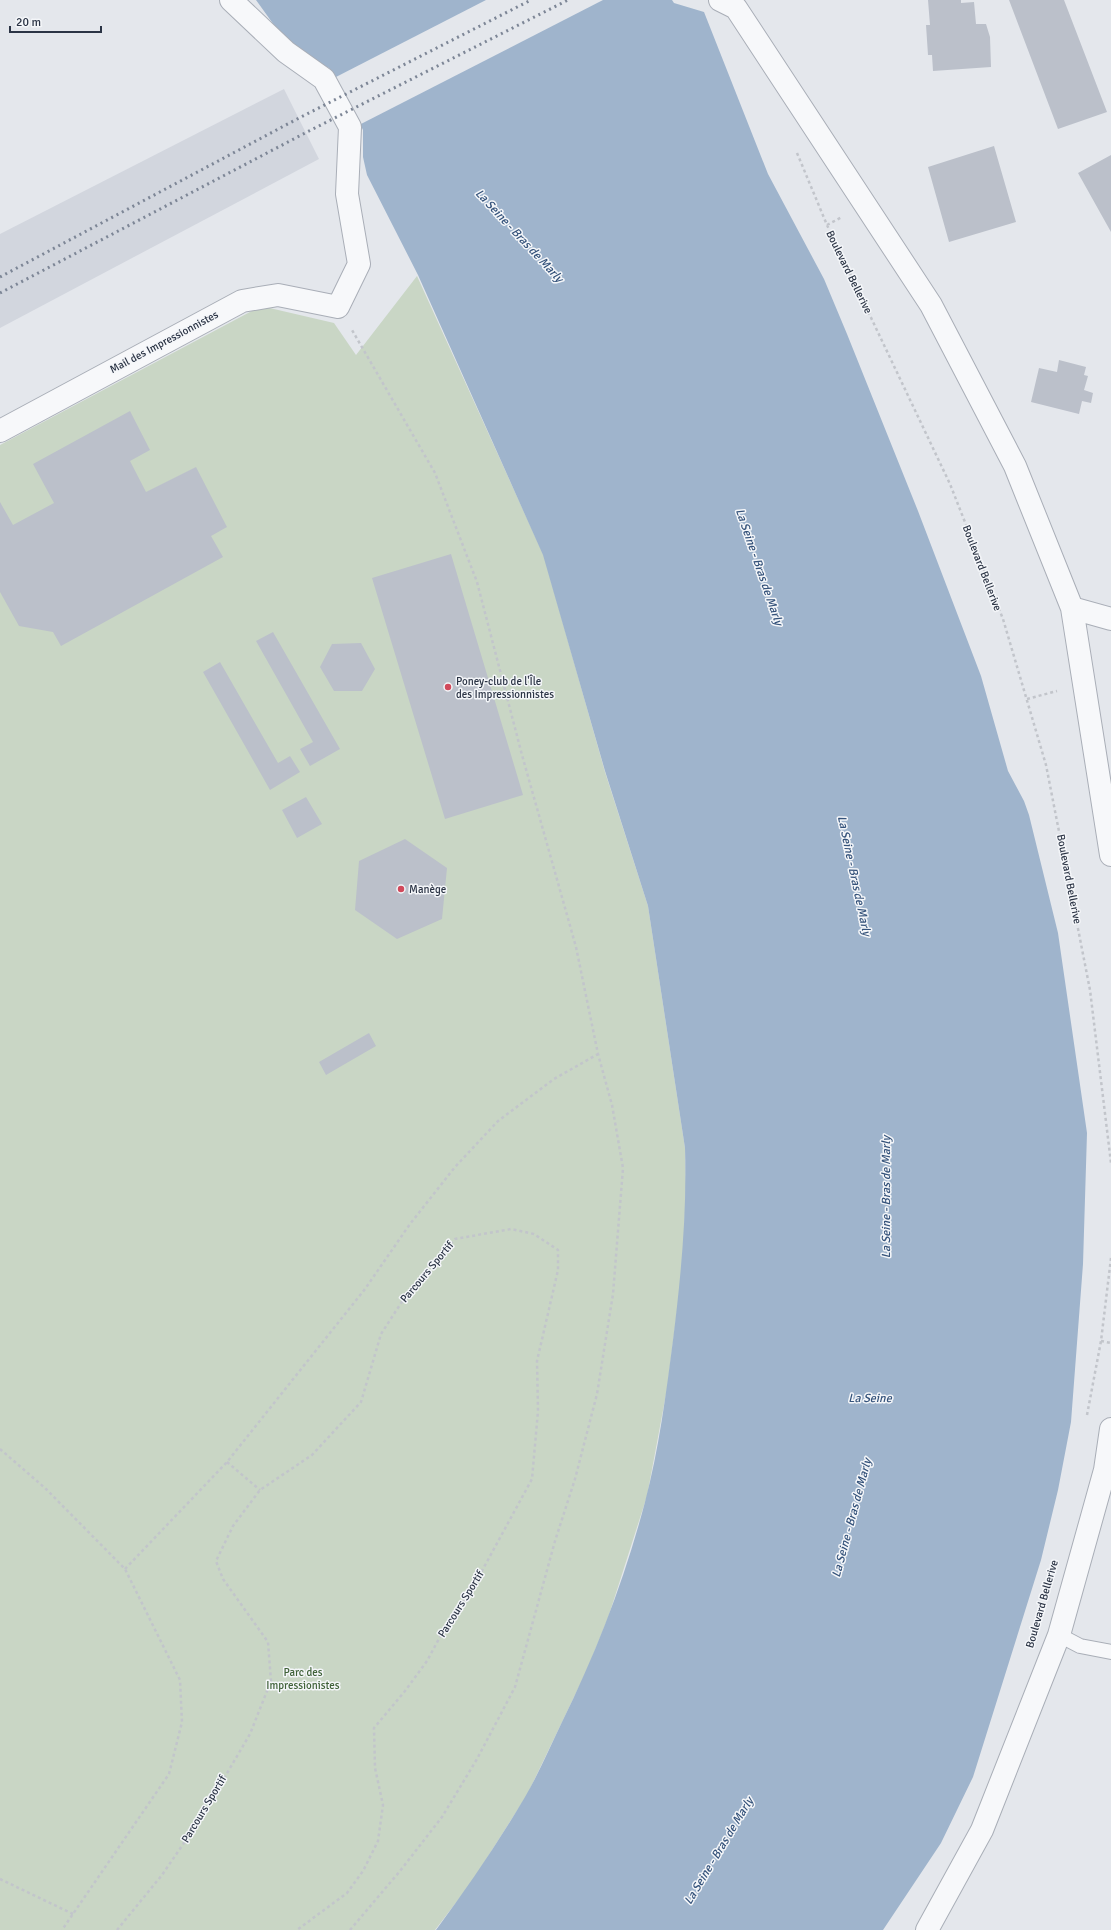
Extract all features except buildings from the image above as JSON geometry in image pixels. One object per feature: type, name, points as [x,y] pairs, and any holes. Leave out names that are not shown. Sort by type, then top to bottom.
[{"type":"street","points":[[231,0],[286,52],[324,79],[350,128],[347,194],[359,264],[338,307]]},
{"type":"street","points":[[736,3],[931,305],[1015,466],[1072,608],[1111,855]]},
{"type":"street","name":"Mail des Impressionnistes","points":[[0,431],[242,301],[278,295],[338,307]]},
{"type":"street","points":[[1072,608],[1111,618]]},
{"type":"street","name":"Boulevard Bellerive","points":[[927,1930],[982,1830],[1059,1635],[1105,1470],[1111,1429]]},
{"type":"lane","points":[[1059,1635],[1080,1646],[1111,1652]]},
{"type":"path","name":"Boulevard Bellerive","points":[[794,146],[827,225],[950,484],[1003,619],[1046,766],[1090,990],[1111,1163]]},
{"type":"path","points":[[338,307],[382,379],[435,473],[477,582],[522,755],[576,947],[598,1054],[612,1105],[622,1168],[613,1294],[597,1394],[575,1479],[555,1541],[515,1687],[477,1759],[442,1817],[400,1871],[350,1930]]},
{"type":"path","points":[[125,1569],[227,1462],[365,1289],[410,1224],[455,1167],[498,1121],[554,1079],[598,1054]]},
{"type":"path","name":"Parcours Sportif","points":[[117,1930],[162,1875],[199,1821],[250,1734],[271,1681],[268,1642],[223,1580],[216,1561],[233,1526],[260,1490],[312,1455],[361,1402],[381,1334],[405,1297],[455,1239],[512,1229],[534,1234],[558,1250],[558,1270],[537,1361],[538,1411],[532,1479],[471,1591],[448,1622],[427,1661],[405,1691],[374,1728],[375,1768],[383,1806],[378,1841],[363,1871],[347,1893],[298,1930]]},
{"type":"path","points":[[1086,1418],[1101,1341],[1111,1258]]},
{"type":"path","points":[[1101,1341],[1111,1343]]},
{"type":"path","points":[[0,1449],[45,1488],[125,1569],[180,1680],[182,1722],[169,1774],[62,1930]]},
{"type":"path","points":[[227,1462],[260,1490]]},
{"type":"path","points":[[0,1879],[73,1914]]},
{"type":"shaded area","points":[[284,89],[319,159],[0,328],[0,234]]},
{"type":"green space","name":"Parc des Impressionistes","points":[[417,276],[544,556],[605,772],[648,906],[685,1148],[686,1186],[680,1288],[667,1389],[647,1496],[608,1618],[587,1670],[527,1795],[471,1883],[435,1930],[0,1930],[0,445],[261,306],[334,323],[356,355]]},
{"type":"water","name":"La Seine","points":[[256,0],[672,0],[674,3],[704,12],[768,174],[824,279],[847,334],[918,511],[981,676],[1008,771],[1024,801],[1029,815],[1058,933],[1087,1133],[1083,1264],[1071,1422],[1058,1490],[1041,1560],[973,1777],[941,1843],[883,1930],[436,1930],[493,1848],[535,1779],[587,1668],[609,1614],[629,1558],[650,1482],[668,1381],[683,1244],[685,1148],[648,906],[605,771],[543,555],[418,275],[367,175],[363,157],[363,130],[338,80],[329,68],[300,53],[274,25]]},
{"type":"pier","points":[[486,0],[603,0],[359,125],[334,78]]},
{"type":"railway","points":[[0,277],[299,118],[531,0]]},
{"type":"railway","points":[[0,293],[307,132],[568,0]]},
{"type":"place","name":"Poney-club de l'Île des Impressionnistes","points":[[448,687]]},
{"type":"place","name":"Manège","points":[[401,889]]},
{"type":"water label","name":"La Seine - Bras de Marly","points":[[519,236]]},
{"type":"water label","name":"La Seine - Bras de Marly","points":[[759,567]]},
{"type":"water label","name":"La Seine - Bras de Marly","points":[[854,876]]},
{"type":"water label","name":"La Seine - Bras de Marly","points":[[886,1197]]},
{"type":"water label","name":"La Seine - Bras de Marly","points":[[852,1518]]},
{"type":"water label","name":"La Seine - Bras de Marly","points":[[719,1851]]}]
